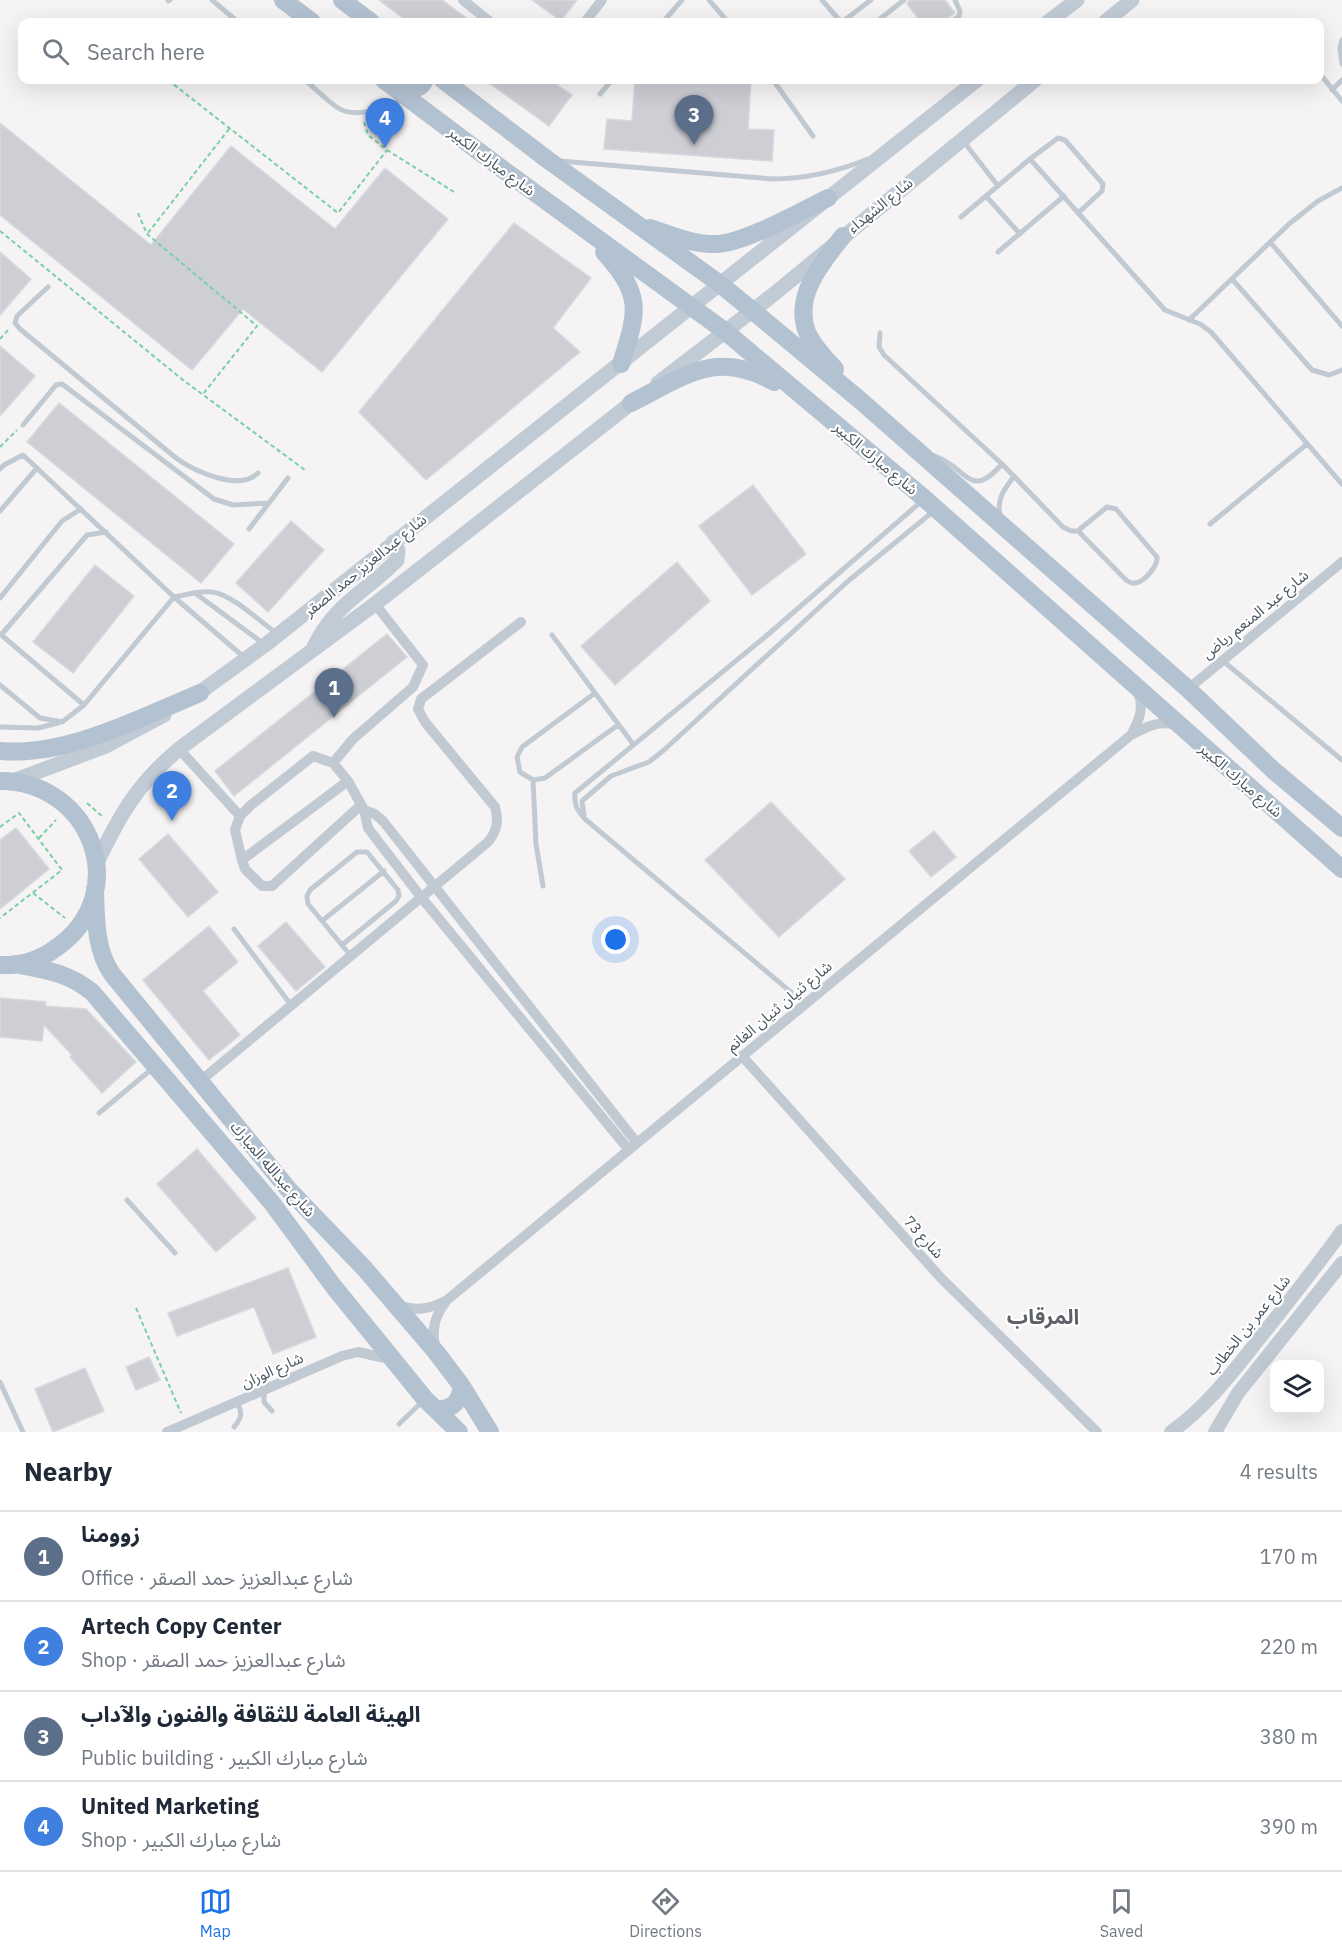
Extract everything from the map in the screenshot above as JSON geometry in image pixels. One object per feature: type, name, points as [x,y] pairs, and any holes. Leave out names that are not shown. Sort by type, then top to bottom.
[{"type":"main road","points":[[283,0],[307,18]]},
{"type":"main road","points":[[342,0],[366,18]]},
{"type":"main road","points":[[1053,18],[1076,0]]},
{"type":"main road","points":[[1110,18],[1132,0]]},
{"type":"main road","name":"شارع مبارك الكبير","points":[[389,84],[726,332],[931,504],[1342,869]]},
{"type":"main road","points":[[405,84],[412,88],[422,84]]},
{"type":"main road","name":"شارع مبارك الكبير","points":[[448,84],[548,160],[720,284],[753,311],[926,458],[1188,689],[1273,770],[1342,828]]},
{"type":"main road","points":[[693,306],[972,84]]},
{"type":"main road","name":"شارع الشهداء","points":[[726,332],[1030,84]]},
{"type":"main road","points":[[634,223],[691,241],[718,244],[751,234],[828,198]]},
{"type":"main road","points":[[585,230],[620,272],[628,284],[633,299],[632,326],[621,364]]},
{"type":"main road","points":[[843,236],[826,258],[807,291],[803,303],[803,318],[812,341],[861,401]]},
{"type":"main road","name":"شارع عبدالعزيز حمد الصقر","points":[[6,781],[106,746],[145,727],[200,693],[265,645],[693,306]]},
{"type":"main road","points":[[96,865],[128,804],[151,775],[179,749],[311,653],[631,403],[726,332]]},
{"type":"main road","points":[[631,403],[693,372],[720,365],[752,371],[805,399]]},
{"type":"main road","points":[[311,653],[323,629],[339,608],[397,560],[398,550],[393,542]]},
{"type":"main road","points":[[0,751],[30,752],[68,743],[136,720],[200,693]]},
{"type":"main road","points":[[1220,761],[1230,764],[1240,758],[1244,748],[1240,738]]},
{"type":"main road","points":[[1253,791],[1250,781],[1254,771],[1264,767],[1273,770]]},
{"type":"main road","points":[[6,781],[32,785],[50,792],[71,809],[82,823],[90,839],[96,865],[95,889],[78,928],[63,944],[40,957],[7,964]]},
{"type":"main road","name":"شارع عبدالله المبارك","points":[[95,889],[97,937],[105,964],[289,1190],[397,1305],[436,1352],[462,1385],[490,1432]]},
{"type":"main road","name":"شارع عبدالله المبارك","points":[[7,964],[60,972],[92,992],[272,1203],[393,1360],[429,1403],[459,1432]]},
{"type":"main road","points":[[322,1270],[323,1260],[328,1252],[337,1248],[347,1250]]},
{"type":"main road","points":[[429,1403],[446,1409],[456,1403],[460,1397],[462,1385]]},
{"type":"street","points":[[463,0],[485,18]]},
{"type":"street","points":[[588,18],[602,0]]},
{"type":"street","name":"شارع عبد المنعم رياض","points":[[1188,689],[1342,562]]},
{"type":"street","points":[[333,763],[353,739],[413,687],[423,665],[375,604]]},
{"type":"street","points":[[199,1082],[488,842],[494,834],[498,816],[490,799],[424,722],[418,709],[421,699],[522,622]]},
{"type":"street","points":[[1131,735],[1139,722],[1143,709],[1138,689]]},
{"type":"street","points":[[1131,735],[1145,727],[1159,723],[1170,723],[1182,728]]},
{"type":"street","name":"شارع ثنيان ثنيان الغانم","points":[[447,1300],[1131,735]]},
{"type":"street","points":[[179,749],[240,816]]},
{"type":"street","points":[[362,808],[269,887],[262,886],[245,869],[235,830],[240,816],[250,805],[313,756],[333,763],[348,781],[362,808],[368,828],[421,897],[633,1147]]},
{"type":"street","points":[[242,860],[348,781]]},
{"type":"street","points":[[362,808],[383,820],[633,1147]]},
{"type":"street","name":"شارع 73","points":[[742,1056],[941,1278],[1098,1431]]},
{"type":"street","name":"شارع عمر بن الخطاب","points":[[1171,1432],[1192,1416],[1224,1383],[1342,1231]]},
{"type":"street","points":[[1215,1432],[1238,1393],[1342,1263]]},
{"type":"street","points":[[1308,1277],[1322,1288]]},
{"type":"street","points":[[397,1305],[409,1309],[422,1309],[447,1300]]},
{"type":"street","points":[[436,1352],[433,1336],[434,1323],[438,1311],[447,1300]]},
{"type":"street","name":"شارع الوزان","points":[[167,1432],[342,1356],[358,1352],[393,1360]]},
{"type":"lane","points":[[212,0],[233,18]]},
{"type":"lane","points":[[666,18],[682,0]]},
{"type":"lane","points":[[709,0],[725,18]]},
{"type":"lane","points":[[822,0],[838,18]]},
{"type":"lane","points":[[846,18],[871,0]]},
{"type":"lane","points":[[881,18],[904,0]]},
{"type":"lane","points":[[955,0],[960,11],[955,18]]},
{"type":"lane","points":[[1342,40],[1340,48],[1342,64]]},
{"type":"lane","points":[[1324,79],[1342,101]]},
{"type":"lane","points":[[1332,90],[1342,80]]},
{"type":"lane","points":[[310,84],[340,110],[360,112],[387,108],[407,98]]},
{"type":"lane","points":[[600,94],[609,84]]},
{"type":"lane","points":[[776,84],[813,136]]},
{"type":"lane","points":[[961,217],[1030,159],[1055,140],[1062,138],[1102,181],[1104,188],[1078,213]]},
{"type":"lane","points":[[962,139],[998,186]]},
{"type":"lane","points":[[548,160],[794,179],[820,176],[889,150]]},
{"type":"lane","points":[[1030,159],[1165,309],[1211,332],[1342,484]]},
{"type":"lane","points":[[1189,320],[1303,212],[1342,189]]},
{"type":"lane","points":[[986,196],[1020,234]]},
{"type":"lane","points":[[998,252],[1064,196]]},
{"type":"lane","points":[[1270,242],[1342,326]]},
{"type":"lane","points":[[1232,279],[1312,370],[1329,375],[1342,370]]},
{"type":"lane","points":[[48,287],[17,316],[15,323],[20,329],[192,469],[214,477],[242,480],[251,480],[258,473]]},
{"type":"lane","points":[[880,333],[879,346],[884,355],[1002,464],[1063,526],[1071,531],[1080,531],[1104,509],[1113,507],[1155,554],[1158,564],[1141,581],[1133,584],[1080,531]]},
{"type":"lane","points":[[23,424],[56,385],[62,384],[214,500],[226,504],[269,504]]},
{"type":"lane","points":[[1210,524],[1307,444]]},
{"type":"lane","points":[[0,470],[4,465],[24,455],[174,597],[246,659]]},
{"type":"lane","points":[[926,458],[938,457],[978,482],[991,477],[1002,464]]},
{"type":"lane","points":[[0,511],[37,468]]},
{"type":"lane","points":[[1009,531],[999,513],[999,504],[1004,490],[1014,476]]},
{"type":"lane","points":[[249,528],[288,478]]},
{"type":"lane","points":[[805,1004],[585,819],[577,810],[574,801],[575,793],[931,504]]},
{"type":"lane","points":[[585,819],[582,801],[591,791],[611,776],[649,762],[664,750],[931,504]]},
{"type":"lane","points":[[0,598],[62,520],[81,509]]},
{"type":"lane","points":[[84,705],[1,634],[87,535],[106,532]]},
{"type":"lane","points":[[0,728],[38,728],[62,722],[84,705],[174,597],[211,591],[228,598],[278,634]]},
{"type":"lane","points":[[195,593],[265,645]]},
{"type":"lane","points":[[552,635],[633,744]]},
{"type":"lane","points":[[1222,661],[1342,760]]},
{"type":"lane","points":[[0,685],[40,718],[62,722]]},
{"type":"lane","points":[[595,693],[520,750],[517,757],[519,769],[526,777],[533,780],[546,778],[618,725]]},
{"type":"lane","points":[[533,780],[536,844],[543,886]]},
{"type":"lane","points":[[342,945],[398,899],[398,890],[367,852],[357,852],[308,893],[308,904],[351,956]]},
{"type":"lane","points":[[322,921],[384,871]]},
{"type":"lane","points":[[234,929],[291,1005]]},
{"type":"lane","points":[[99,1113],[155,1067]]},
{"type":"lane","points":[[127,1200],[175,1253]]},
{"type":"lane","points":[[0,1382],[23,1432]]},
{"type":"lane","points":[[265,1390],[264,1402],[272,1411]]},
{"type":"lane","points":[[234,1427],[242,1415],[236,1402]]},
{"type":"lane","points":[[399,1424],[429,1403]]},
{"type":"path","points":[[173,84],[338,213],[387,150]]},
{"type":"path","points":[[360,112],[368,135],[387,150],[454,192]]},
{"type":"path","points":[[147,234],[229,129]]},
{"type":"path","points":[[138,213],[147,234],[258,326],[203,394]]},
{"type":"path","points":[[0,231],[203,394],[304,470]]},
{"type":"path","points":[[0,447],[23,424]]},
{"type":"path","points":[[80,797],[114,827]]},
{"type":"path","points":[[0,827],[19,813],[62,870],[0,918]]},
{"type":"path","points":[[136,1308],[186,1424]]},
{"type":"building","points":[[379,0],[442,0],[467,18],[403,18]]},
{"type":"building","points":[[532,0],[577,0],[563,18],[557,18]]},
{"type":"building","points":[[909,0],[945,0],[955,13],[948,18],[918,18],[907,4]]},
{"type":"building","points":[[491,84],[556,84],[572,95],[549,126]]},
{"type":"building","points":[[635,84],[751,84],[748,129],[774,130],[772,161],[604,149],[607,119],[632,121]]},
{"type":"building","points":[[0,123],[151,245],[231,146],[335,229],[385,168],[448,219],[322,372],[243,309],[192,370],[0,215]]},
{"type":"building","points":[[514,223],[591,278],[553,328],[580,352],[426,480],[359,412]]},
{"type":"building","points":[[0,252],[31,279],[0,315]]},
{"type":"building","points":[[0,346],[35,376],[0,416]]},
{"type":"building","points":[[59,403],[234,544],[201,583],[27,442]]},
{"type":"building","points":[[753,485],[806,554],[752,595],[699,526]]},
{"type":"building","points":[[291,521],[324,550],[268,612],[236,583]]},
{"type":"building","points":[[677,562],[710,601],[615,685],[581,646]]},
{"type":"building","points":[[95,565],[134,596],[73,673],[33,642]]},
{"type":"building","points":[[387,634],[407,657],[234,796],[215,771]]},
{"type":"building","points":[[771,802],[845,879],[779,937],[705,860]]},
{"type":"building","points":[[16,828],[49,869],[0,909],[0,840]]},
{"type":"building","points":[[934,831],[956,857],[931,877],[909,851]]},
{"type":"building","points":[[168,834],[218,892],[188,917],[139,859]]},
{"type":"building","points":[[286,922],[325,967],[296,991],[258,946]]},
{"type":"building","points":[[209,926],[238,962],[203,991],[240,1035],[209,1060],[143,980]]},
{"type":"building","points":[[0,998],[46,1002],[45,1006],[86,1009],[136,1062],[102,1093],[70,1057],[72,1055],[44,1025],[42,1041],[0,1037]]},
{"type":"building","points":[[197,1149],[256,1218],[216,1252],[157,1184]]},
{"type":"building","points":[[288,1268],[316,1337],[273,1354],[254,1307],[177,1336],[168,1313]]},
{"type":"building","points":[[149,1357],[160,1380],[136,1390],[126,1367]]},
{"type":"building","points":[[85,1368],[104,1411],[53,1432],[35,1389]]},
{"type":"place","name":"الهيئة العامة للثقافة والفنون والآداب","points":[[694,145]]},
{"type":"place","name":"United Marketing","points":[[385,148]]},
{"type":"place","name":"زوومنا","points":[[334,718]]},
{"type":"place","name":"Artech Copy Center","points":[[172,821]]},
{"type":"district","name":"المرقاب","points":[[1043,1316]]}]
